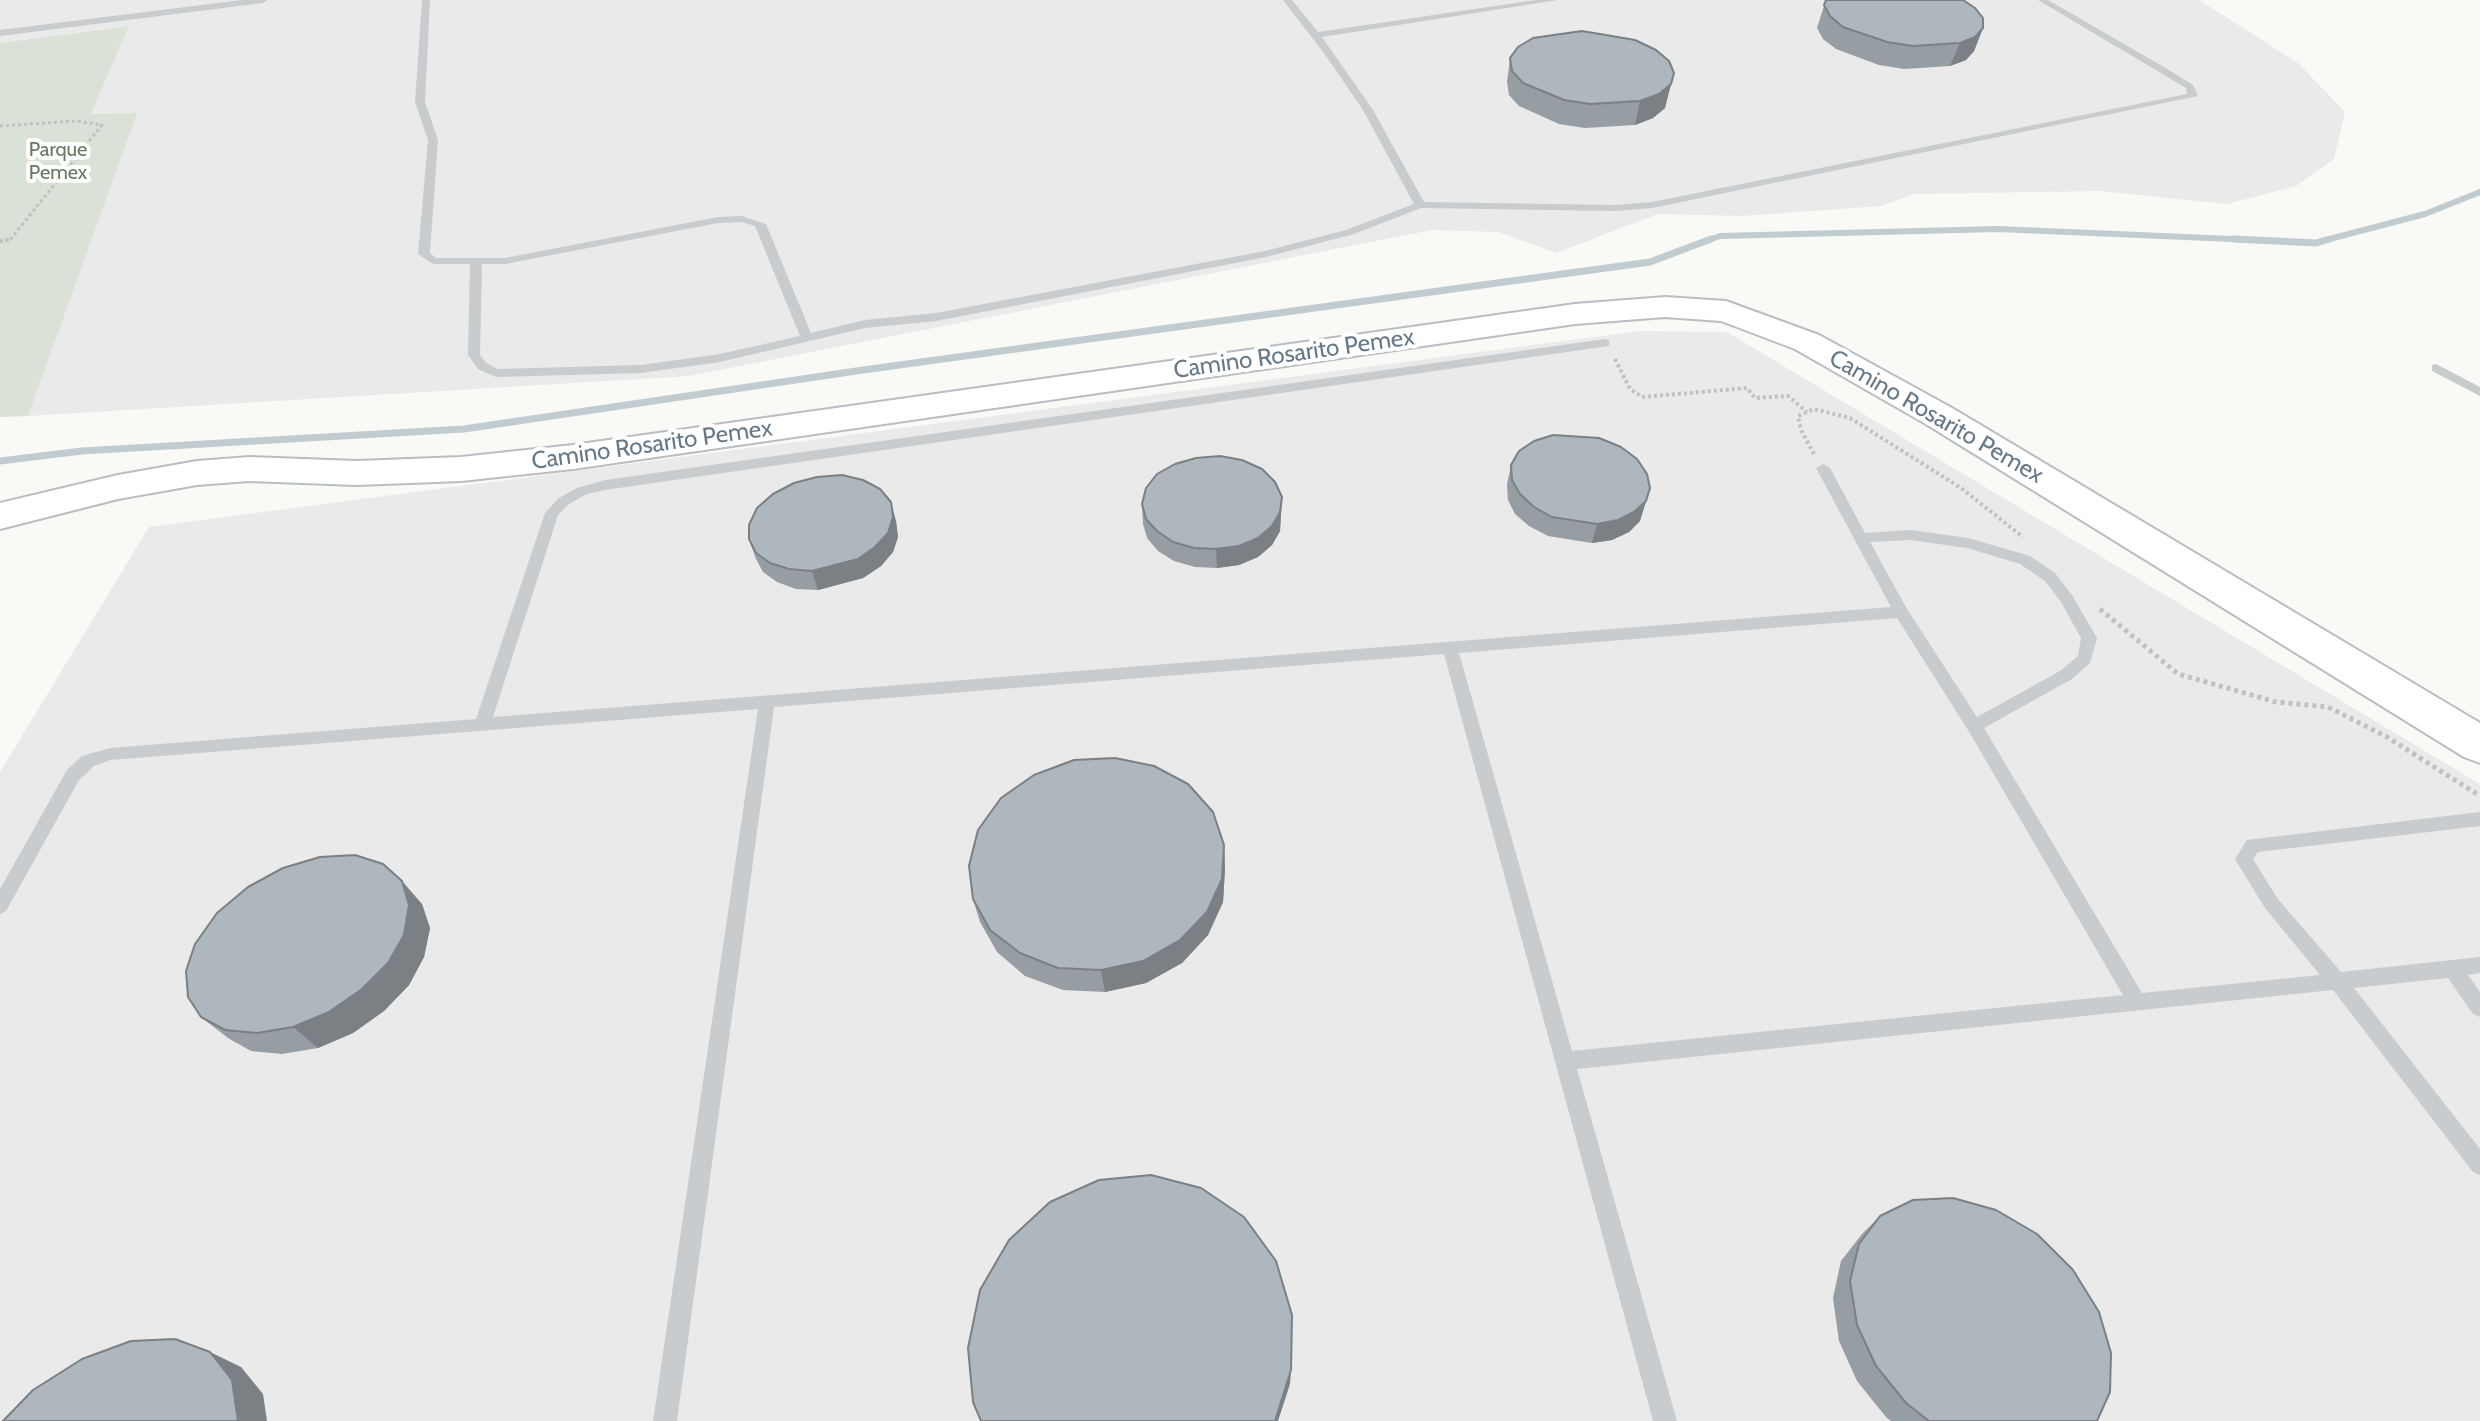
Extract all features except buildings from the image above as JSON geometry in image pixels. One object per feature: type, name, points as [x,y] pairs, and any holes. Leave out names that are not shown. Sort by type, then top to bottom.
[{"type":"street","name":"Camino Rosarito Pemex","points":[[0,516],[118,487],[197,473],[249,469],[357,473],[461,469],[589,455],[1575,314],[1665,307],[1726,311],[1807,342],[1939,416],[2480,745]]},
{"type":"lane","points":[[0,33],[263,0]]},
{"type":"lane","points":[[426,0],[420,102],[433,140],[424,254],[433,261],[505,261],[718,220],[742,219],[760,224],[807,338]]},
{"type":"lane","points":[[1287,0],[1316,35],[1368,110],[1420,205]]},
{"type":"lane","points":[[1316,35],[1554,0]]},
{"type":"lane","points":[[476,263],[474,355],[482,366],[496,373],[672,366],[865,324],[936,317],[1266,254],[1350,232],[1420,205],[1636,207],[2193,96],[2190,87],[2042,0]]},
{"type":"lane","points":[[482,725],[552,513],[564,501],[582,491],[605,485],[1605,343]]},
{"type":"lane","points":[[2436,368],[2480,392]]},
{"type":"lane","points":[[1823,468],[1901,612],[1974,726],[2137,1002]]},
{"type":"lane","points":[[1859,538],[1911,535],[1968,543],[2025,560],[2050,577],[2067,599],[2089,638],[2085,659],[2066,675],[1974,726]]},
{"type":"lane","points":[[0,906],[73,775],[79,767],[99,756],[1901,612]]},
{"type":"lane","points":[[1450,648],[1665,1421]]},
{"type":"lane","points":[[665,1421],[767,702]]},
{"type":"lane","points":[[2430,715],[2480,723]]},
{"type":"lane","points":[[2480,819],[2253,845],[2244,859],[2271,903],[2337,981],[2480,1165]]},
{"type":"lane","points":[[1565,1061],[2480,965]]},
{"type":"lane","points":[[2453,969],[2480,1008]]},
{"type":"path","points":[[0,126],[75,121],[102,125],[10,240],[0,241]]},
{"type":"path","points":[[1585,345],[1615,360],[1630,389],[1642,397],[1747,388],[1755,398],[1788,396],[1807,412]]},
{"type":"path","points":[[1823,468],[1801,430],[1798,416],[1814,409],[1850,418],[1961,488],[2034,546]]},
{"type":"path","points":[[2099,607],[2178,674],[2276,702],[2328,707],[2387,737],[2480,796]]},
{"type":"shaded area","points":[[0,0],[2199,0],[2298,63],[2345,112],[2334,159],[2296,186],[2227,204],[2100,191],[1915,194],[1881,206],[1741,216],[1658,214],[1556,253],[1499,232],[1432,230],[689,376],[28,416],[136,113],[91,114],[129,26],[0,43]]},
{"type":"shaded area","points":[[1640,331],[1727,332],[2480,784],[2480,1421],[0,1421],[0,772],[149,527]]},
{"type":"green space","name":"Parque Pemex","points":[[129,26],[91,114],[137,113],[28,416],[0,417],[0,43]]},
{"type":"waterway","points":[[2322,241],[2425,214],[2480,192]]},
{"type":"waterway","points":[[1706,241],[1720,236],[1998,229],[2247,240]]},
{"type":"waterway","points":[[0,461],[82,451],[464,429],[863,370],[1650,262],[1711,239]]},
{"type":"waterway","points":[[2234,239],[2247,240]]},
{"type":"waterway","points":[[2247,240],[2316,243],[2330,239]]},
{"type":"waterway","points":[[2247,240],[2279,241]]}]
